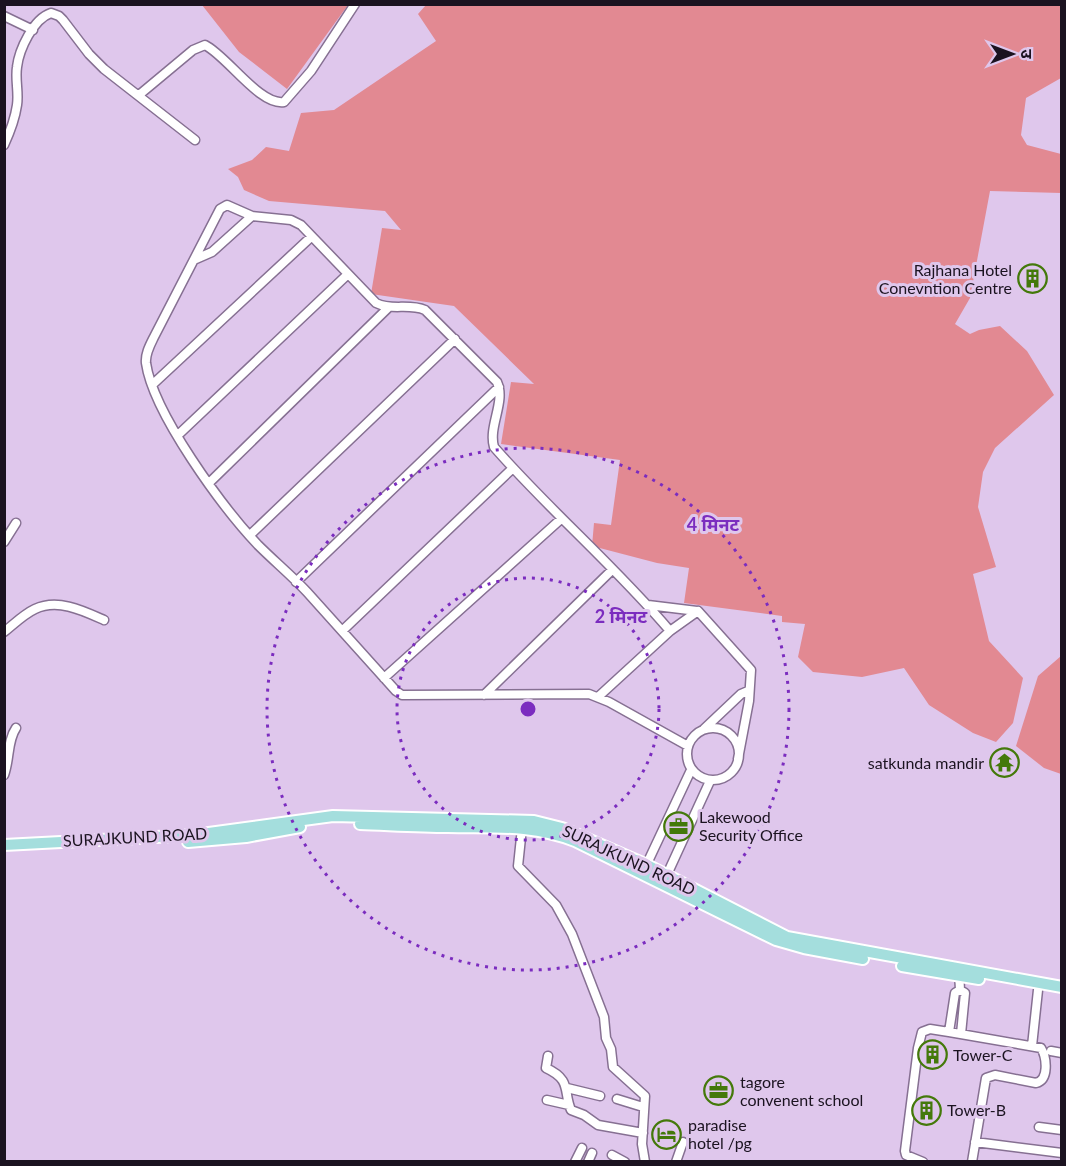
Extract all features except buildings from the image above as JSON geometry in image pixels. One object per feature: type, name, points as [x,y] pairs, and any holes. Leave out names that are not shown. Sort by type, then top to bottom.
[{"type":"main road","name":"SURAJKUND ROAD","points":[[4,845],[194,835],[333,816],[523,820],[562,828],[785,944],[1054,988],[1062,995]]},
{"type":"main road","name":"SURAJKUND ROAD","points":[[4,852],[208,842],[321,823],[522,828],[565,837],[644,869]]},
{"type":"main road","name":"SURAJKUND ROAD","points":[[959,973],[1038,990],[1054,988]]},
{"type":"street","points":[[139,95],[193,50],[205,45],[258,92],[276,102],[284,102],[311,71],[355,4]]},
{"type":"street","points":[[4,145],[15,114],[18,94],[16,69],[19,60],[33,30],[46,15],[51,13],[59,16],[97,63],[195,140]]},
{"type":"street","points":[[4,16],[33,30]]},
{"type":"street","points":[[670,631],[648,605],[561,519],[494,447],[499,387],[497,382],[455,339],[422,308],[389,307],[375,303],[296,222],[252,216],[232,206],[223,206],[147,352],[146,363],[152,385],[178,435],[209,483],[250,535],[402,695],[580,693],[598,697],[687,746]]},
{"type":"street","points":[[196,259],[212,252],[252,216]]},
{"type":"street","points":[[152,385],[311,237]]},
{"type":"street","points":[[178,435],[348,275]]},
{"type":"street","points":[[209,483],[389,307]]},
{"type":"street","points":[[250,535],[455,339]]},
{"type":"street","points":[[296,582],[499,387]]},
{"type":"street","points":[[342,631],[513,468]]},
{"type":"street","points":[[384,678],[561,519]]},
{"type":"street","points":[[4,542],[16,523]]},
{"type":"street","points":[[484,695],[612,570]]},
{"type":"street","points":[[4,632],[28,613],[44,606],[58,605],[78,609],[104,620]]},
{"type":"street","points":[[648,605],[698,611],[750,668],[749,701],[735,768],[728,776],[719,780],[699,777],[691,770],[687,758],[687,746],[694,736],[741,694],[748,691]]},
{"type":"street","points":[[598,697],[670,631],[698,611]]},
{"type":"street","points":[[4,775],[11,738],[16,728]]},
{"type":"street","points":[[704,729],[715,728],[725,731],[734,738],[738,748],[738,759]]},
{"type":"street","points":[[644,869],[691,770]]},
{"type":"street","points":[[665,880],[710,780]]},
{"type":"street","points":[[522,828],[518,866],[561,911],[604,1017],[606,1038],[611,1049],[613,1066],[645,1096],[642,1144],[645,1161]]},
{"type":"street","points":[[959,973],[960,990]]},
{"type":"street","points":[[949,1032],[955,993],[960,990]]},
{"type":"street","points":[[960,990],[965,993],[961,1034]]},
{"type":"street","points":[[1032,1046],[1038,990]]},
{"type":"street","points":[[923,1161],[906,1155],[905,1151],[919,1040],[922,1032],[930,1029],[1041,1048],[1046,1064],[1043,1079],[1036,1083],[995,1075],[986,1078],[972,1161]]},
{"type":"street","points":[[1051,1051],[1062,1053]]},
{"type":"street","points":[[548,1056],[546,1068],[561,1079],[567,1088],[571,1110],[584,1114],[597,1124],[643,1133]]},
{"type":"street","points":[[567,1088],[600,1096]]},
{"type":"street","points":[[547,1100],[569,1105]]},
{"type":"street","points":[[617,1100],[643,1107]]},
{"type":"street","points":[[1040,1127],[1062,1130]]},
{"type":"street","points":[[676,1161],[683,1142]]},
{"type":"street","points":[[975,1142],[1062,1153]]},
{"type":"street","points":[[574,1161],[582,1148]]},
{"type":"street","points":[[612,1155],[625,1161]]},
{"type":"shaded area","points":[[202,5],[348,5],[287,89],[239,52]]},
{"type":"shaded area","points":[[426,5],[1061,5],[1061,78],[1026,98],[1021,135],[1027,145],[1061,154],[1061,193],[990,191],[970,298],[955,324],[970,334],[1000,326],[1027,351],[1054,395],[995,448],[983,472],[978,507],[996,567],[973,574],[989,641],[1023,678],[1013,723],[996,742],[973,733],[929,705],[904,668],[862,677],[813,672],[798,657],[805,624],[782,622],[782,616],[684,603],[689,568],[657,563],[592,546],[594,523],[611,525],[620,460],[501,444],[511,382],[534,384],[454,306],[371,294],[382,228],[401,230],[385,211],[269,201],[244,190],[238,177],[228,169],[252,160],[266,147],[289,151],[301,113],[334,110],[436,41],[418,14]]},
{"type":"shaded area","points":[[1061,656],[1061,774],[1044,768],[1016,746],[1038,676]]},
{"type":"place","name":"Rajhana Hotel Conevntion Centre","points":[[1033,279]]},
{"type":"place","name":"satkunda mandir","points":[[1005,763]]},
{"type":"place","name":"Lakewood Security Office","points":[[678,826]]},
{"type":"place","name":"Tower-C","points":[[932,1055]]},
{"type":"place","name":"tagore convenent school","points":[[719,1091]]},
{"type":"place","name":"Tower-B","points":[[926,1110]]},
{"type":"place","name":"paradise hotel /pg","points":[[667,1134]]}]
